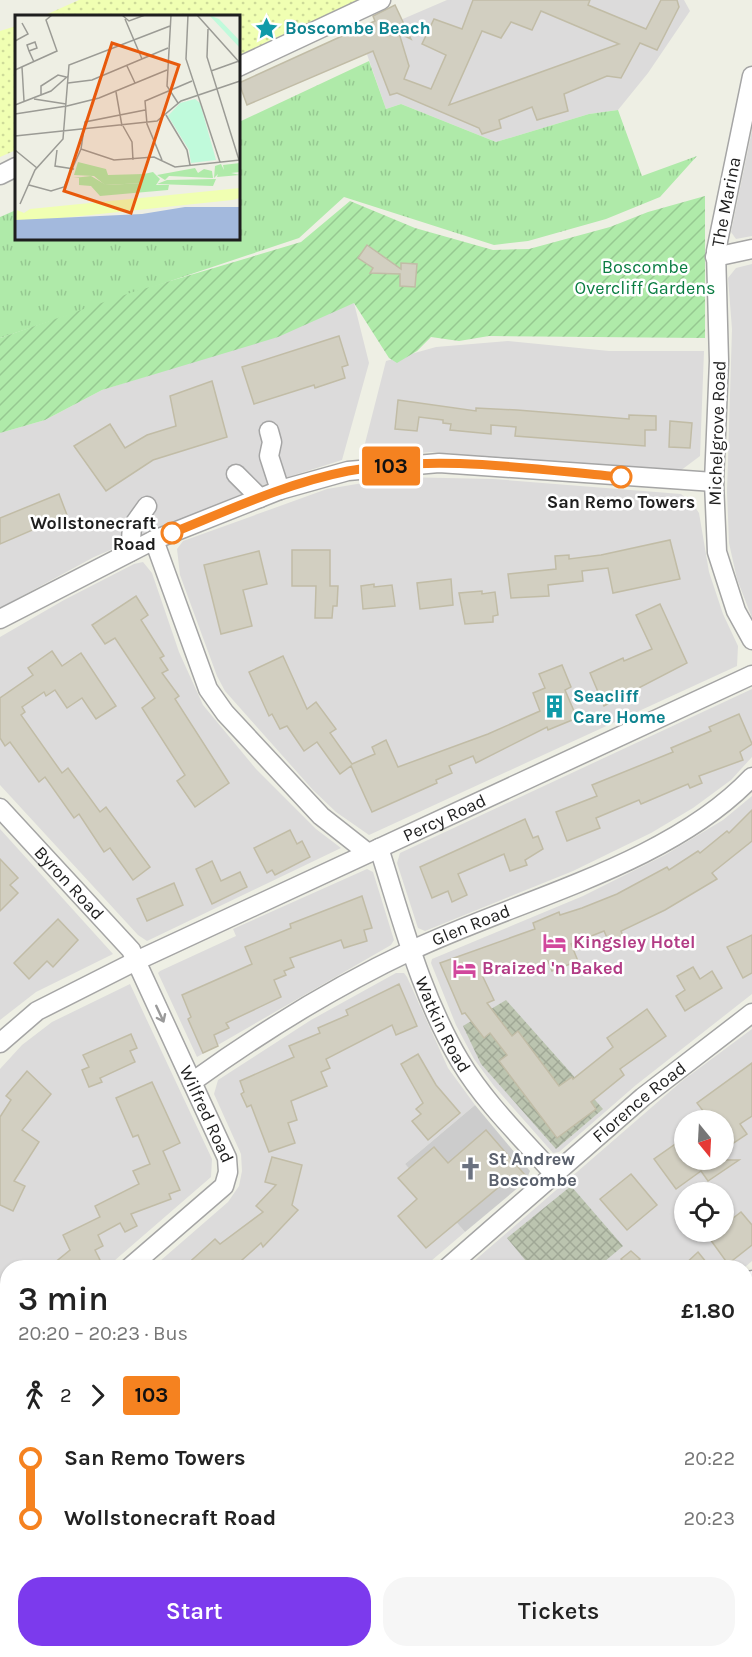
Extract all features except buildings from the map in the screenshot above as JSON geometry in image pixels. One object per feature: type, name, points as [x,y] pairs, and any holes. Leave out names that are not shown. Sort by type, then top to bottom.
[{"type":"street","points":[[240,66],[381,0]]},
{"type":"street","name":"The Marina","points":[[716,257],[720,220],[752,76]]},
{"type":"street","points":[[0,175],[15,168]]},
{"type":"street","points":[[716,257],[752,249]]},
{"type":"street","name":"Michelgrove Road","points":[[716,257],[719,362],[714,482],[717,552],[736,611],[752,640]]},
{"type":"street","points":[[269,431],[272,442],[269,456],[280,490]]},
{"type":"street","points":[[0,619],[154,540],[280,490],[348,471],[439,463],[714,482]]},
{"type":"street","points":[[236,474],[260,498]]},
{"type":"street","points":[[130,552],[132,526],[147,506]]},
{"type":"street","points":[[154,540],[208,689],[225,713],[321,816],[373,850]]},
{"type":"street","name":"Percy Road","points":[[0,1043],[37,1011],[136,961],[752,675]]},
{"type":"street","name":"Glen Road","points":[[192,1082],[349,982],[411,950],[580,882],[657,845],[701,818],[740,789],[752,777]]},
{"type":"street","name":"Byron Road","points":[[0,808],[131,950],[136,961]]},
{"type":"street","name":"Watkin Road","points":[[373,850],[437,1016],[461,1062],[477,1086],[554,1174]]},
{"type":"street","name":"Wilfred Road","points":[[136,961],[227,1158],[228,1172],[224,1186],[216,1194],[138,1260]]},
{"type":"street","name":"Florence Road","points":[[456,1260],[643,1097],[752,1013]]},
{"type":"shaded area","points":[[447,0],[684,0],[690,11],[648,73],[618,110],[589,114],[496,142],[401,104],[386,109],[361,37]]},
{"type":"shaded area","points":[[752,130],[752,236],[736,239],[731,232]]},
{"type":"shaded area","points":[[752,264],[752,618],[737,579],[729,543],[727,492],[732,329],[728,278],[736,268]]},
{"type":"shaded area","points":[[354,303],[369,363],[342,460],[260,486],[94,557],[0,608],[0,433],[45,420],[102,390],[227,351]]},
{"type":"shaded area","points":[[508,341],[609,351],[704,351],[700,456],[680,471],[430,452],[361,459],[386,361],[436,347]]},
{"type":"shaded area","points":[[399,477],[493,479],[681,494],[693,504],[699,513],[709,572],[723,614],[738,646],[737,666],[369,835],[336,812],[313,790],[225,691],[217,676],[180,575],[177,549],[183,541],[327,489]]},
{"type":"shaded area","points":[[143,562],[152,573],[179,652],[203,705],[256,769],[316,829],[341,848],[147,941],[138,935],[0,785],[0,637],[64,600],[134,564]]},
{"type":"shaded area","points":[[752,689],[752,757],[731,780],[693,808],[651,833],[573,871],[425,931],[418,928],[397,863],[400,853]]},
{"type":"shaded area","points":[[752,796],[752,994],[636,1085],[559,1152],[553,1153],[494,1086],[474,1059],[456,1025],[431,963],[432,959],[583,896],[665,855],[723,820]]},
{"type":"shaded area","points":[[0,829],[113,954],[36,992],[0,1020]]},
{"type":"shaded area","points":[[367,869],[373,872],[394,940],[391,945],[197,1057],[158,973],[236,936],[233,929]]},
{"type":"shaded area","points":[[396,973],[404,973],[407,977],[448,1068],[475,1105],[405,1164],[465,1232],[432,1260],[161,1260],[228,1202],[239,1186],[242,1171],[241,1154],[214,1094],[218,1080],[311,1020]]},
{"type":"shaded area","points":[[130,984],[212,1159],[211,1177],[115,1260],[0,1260],[0,1069],[22,1045],[52,1022]]},
{"type":"shaded area","points":[[506,1000],[603,1109],[556,1149],[481,1064],[463,1026]]},
{"type":"shaded area","points":[[752,1029],[752,1260],[475,1260],[682,1081]]},
{"type":"shaded area","name":"St Andrew Boscombe","points":[[475,1105],[530,1171],[526,1181],[465,1232],[405,1164]]},
{"type":"shaded area","points":[[571,1186],[623,1246],[606,1260],[525,1260],[507,1238]]},
{"type":"green space","points":[[369,61],[386,109],[401,104],[496,142],[589,114],[618,110],[642,176],[697,156],[660,197],[606,219],[528,241],[494,245],[344,197],[299,238],[0,338],[0,217],[15,210],[15,240],[240,240],[240,122]]},
{"type":"green space","name":"Boscombe Overcliff Gardens","points":[[705,196],[705,338],[489,336],[459,341],[431,337],[417,351],[397,363],[389,358],[354,303],[278,337],[102,390],[45,420],[0,433],[0,338],[133,292],[301,242],[350,201],[415,228],[493,250],[529,249],[610,227],[648,212]]},
{"type":"sand","name":"Boscombe Beach","points":[[79,0],[358,0],[240,55],[240,15],[45,15]]},
{"type":"sand","points":[[15,26],[15,150],[0,157],[0,31]]},
{"type":"bus line","name":"103","points":[[172,533],[280,490],[348,471],[393,465],[486,464],[621,477]]},
{"type":"place","name":"Boscombe Beach","points":[[267,28]]},
{"type":"place","name":"San Remo Towers","points":[[621,477]]},
{"type":"place","name":"Wollstonecraft Road","points":[[172,533]]},
{"type":"place","name":"Seacliff Care Home","points":[[555,706]]},
{"type":"place","name":"Kingsley Hotel","points":[[555,942]]},
{"type":"place","name":"Braized 'n Baked","points":[[464,968]]},
{"type":"place","name":"St Andrew Boscombe","points":[[470,1169]]}]
